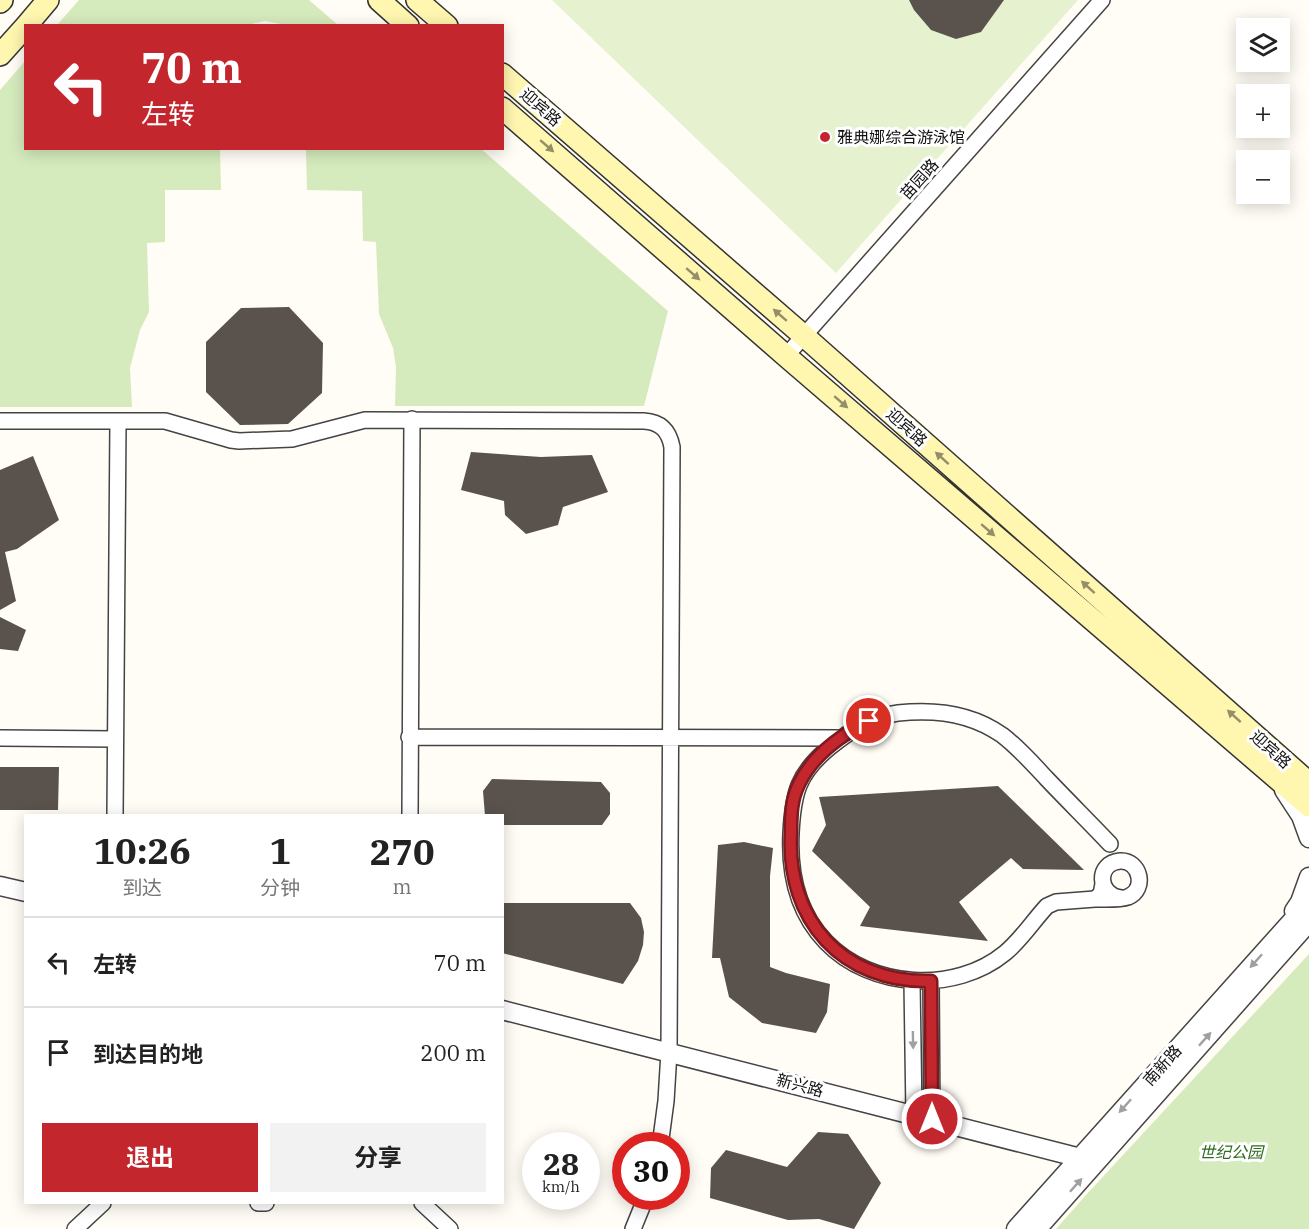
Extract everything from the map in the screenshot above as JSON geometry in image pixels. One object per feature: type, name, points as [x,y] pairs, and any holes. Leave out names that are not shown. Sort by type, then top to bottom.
[{"type":"main road","points":[[28,24],[48,0]]},
{"type":"main road","points":[[379,0],[406,24]]},
{"type":"main road","points":[[417,0],[445,24]]},
{"type":"main road","points":[[0,55],[24,28]]},
{"type":"main road","name":"迎宾路","points":[[504,76],[804,336],[1293,774],[1309,806]]},
{"type":"main road","name":"迎宾路","points":[[504,110],[786,356],[1293,774],[1309,783]]},
{"type":"street","name":"苗园路","points":[[786,356],[1102,0]]},
{"type":"street","points":[[410,814],[412,419]]},
{"type":"street","points":[[0,421],[165,421],[231,441],[292,439],[365,420],[644,421],[660,425],[666,431],[672,447],[669,1052],[662,1132]]},
{"type":"street","points":[[115,814],[118,421]]},
{"type":"street","points":[[914,711],[940,712],[970,718],[1001,735],[1110,844],[1134,866],[1139,876],[1138,886],[1131,895],[1121,898],[1056,902],[1047,906],[1004,954],[976,970],[959,976],[912,982],[865,968],[837,951],[825,942],[806,914],[791,870],[792,804],[806,771],[820,755],[841,738],[883,715],[914,711]]},
{"type":"street","points":[[409,736],[841,738]]},
{"type":"street","points":[[0,738],[115,739]]},
{"type":"street","points":[[1293,774],[1301,816],[1309,838]]},
{"type":"street","points":[[1095,899],[1101,894],[1103,873],[1112,856],[1110,844]]},
{"type":"street","points":[[1109,865],[1125,861],[1134,866]]},
{"type":"street","points":[[1280,944],[1309,878]]},
{"type":"street","points":[[1103,884],[1110,894],[1121,898]]},
{"type":"street","points":[[0,886],[24,892]]},
{"type":"street","name":"南新路","points":[[1016,1229],[1088,1160],[1280,944],[1309,902]]},
{"type":"street","name":"南新路","points":[[1280,944],[1309,922]]},
{"type":"street","points":[[1280,944],[1309,927]]},
{"type":"street","points":[[931,981],[932,1119]]},
{"type":"street","points":[[912,982],[914,1115]]},
{"type":"street","name":"新兴路","points":[[504,1011],[1088,1160]]},
{"type":"street","name":"南新路","points":[[1037,1229],[1088,1160]]},
{"type":"street","points":[[75,1229],[101,1204]]},
{"type":"street","points":[[423,1204],[450,1229]]},
{"type":"street","points":[[633,1229],[641,1210]]},
{"type":"green space","points":[[79,0],[309,0],[337,24],[281,24],[265,21],[251,24],[58,24]]},
{"type":"green space","name":"雅典娜综合游泳馆","points":[[552,0],[1078,0],[836,273]]},
{"type":"green space","points":[[24,62],[24,150],[220,150],[221,190],[165,190],[165,242],[147,243],[149,312],[140,330],[130,368],[132,407],[0,407],[0,90]]},
{"type":"green space","points":[[306,150],[482,150],[668,311],[644,406],[395,406],[396,367],[393,348],[379,314],[376,242],[363,241],[362,191],[307,190]]},
{"type":"green space","name":"世纪公园","points":[[1309,954],[1309,1229],[1056,1229],[1086,1195]]},
{"type":"building","points":[[909,0],[1004,0],[981,32],[956,39],[931,30],[914,10]]},
{"type":"building","points":[[289,307],[323,343],[322,393],[288,424],[240,425],[206,392],[206,342],[241,308]]},
{"type":"building","points":[[471,452],[541,457],[592,455],[608,492],[563,507],[558,525],[526,534],[505,515],[504,501],[461,490]]},
{"type":"building","points":[[33,456],[59,520],[17,549],[5,552],[16,601],[0,610],[0,470]]},
{"type":"building","points":[[0,617],[26,630],[18,651],[0,649]]},
{"type":"building","points":[[0,767],[59,767],[58,810],[0,810]]},
{"type":"building","points":[[492,779],[601,782],[610,793],[610,814],[602,825],[504,825],[504,814],[485,814],[483,791]]},
{"type":"building","points":[[998,786],[1084,870],[1023,869],[1011,858],[959,902],[988,941],[860,926],[870,907],[812,851],[826,825],[819,797]]},
{"type":"building","points":[[744,842],[773,848],[770,876],[770,967],[830,984],[827,1012],[816,1033],[762,1023],[729,997],[720,958],[712,958],[718,845]]},
{"type":"building","points":[[504,903],[630,903],[641,918],[644,932],[643,945],[638,961],[623,984],[504,954]]},
{"type":"building","points":[[818,1132],[848,1134],[881,1183],[854,1229],[819,1219],[788,1220],[710,1198],[711,1168],[726,1150],[787,1167]]},
{"type":"place","name":"雅典娜综合游泳馆","points":[[825,137]]},
{"type":"route","points":[[869,721],[841,738],[820,755],[806,771],[798,786],[792,804],[791,870],[806,914],[825,942],[851,961],[879,974],[912,982],[931,981],[932,1119]]}]
